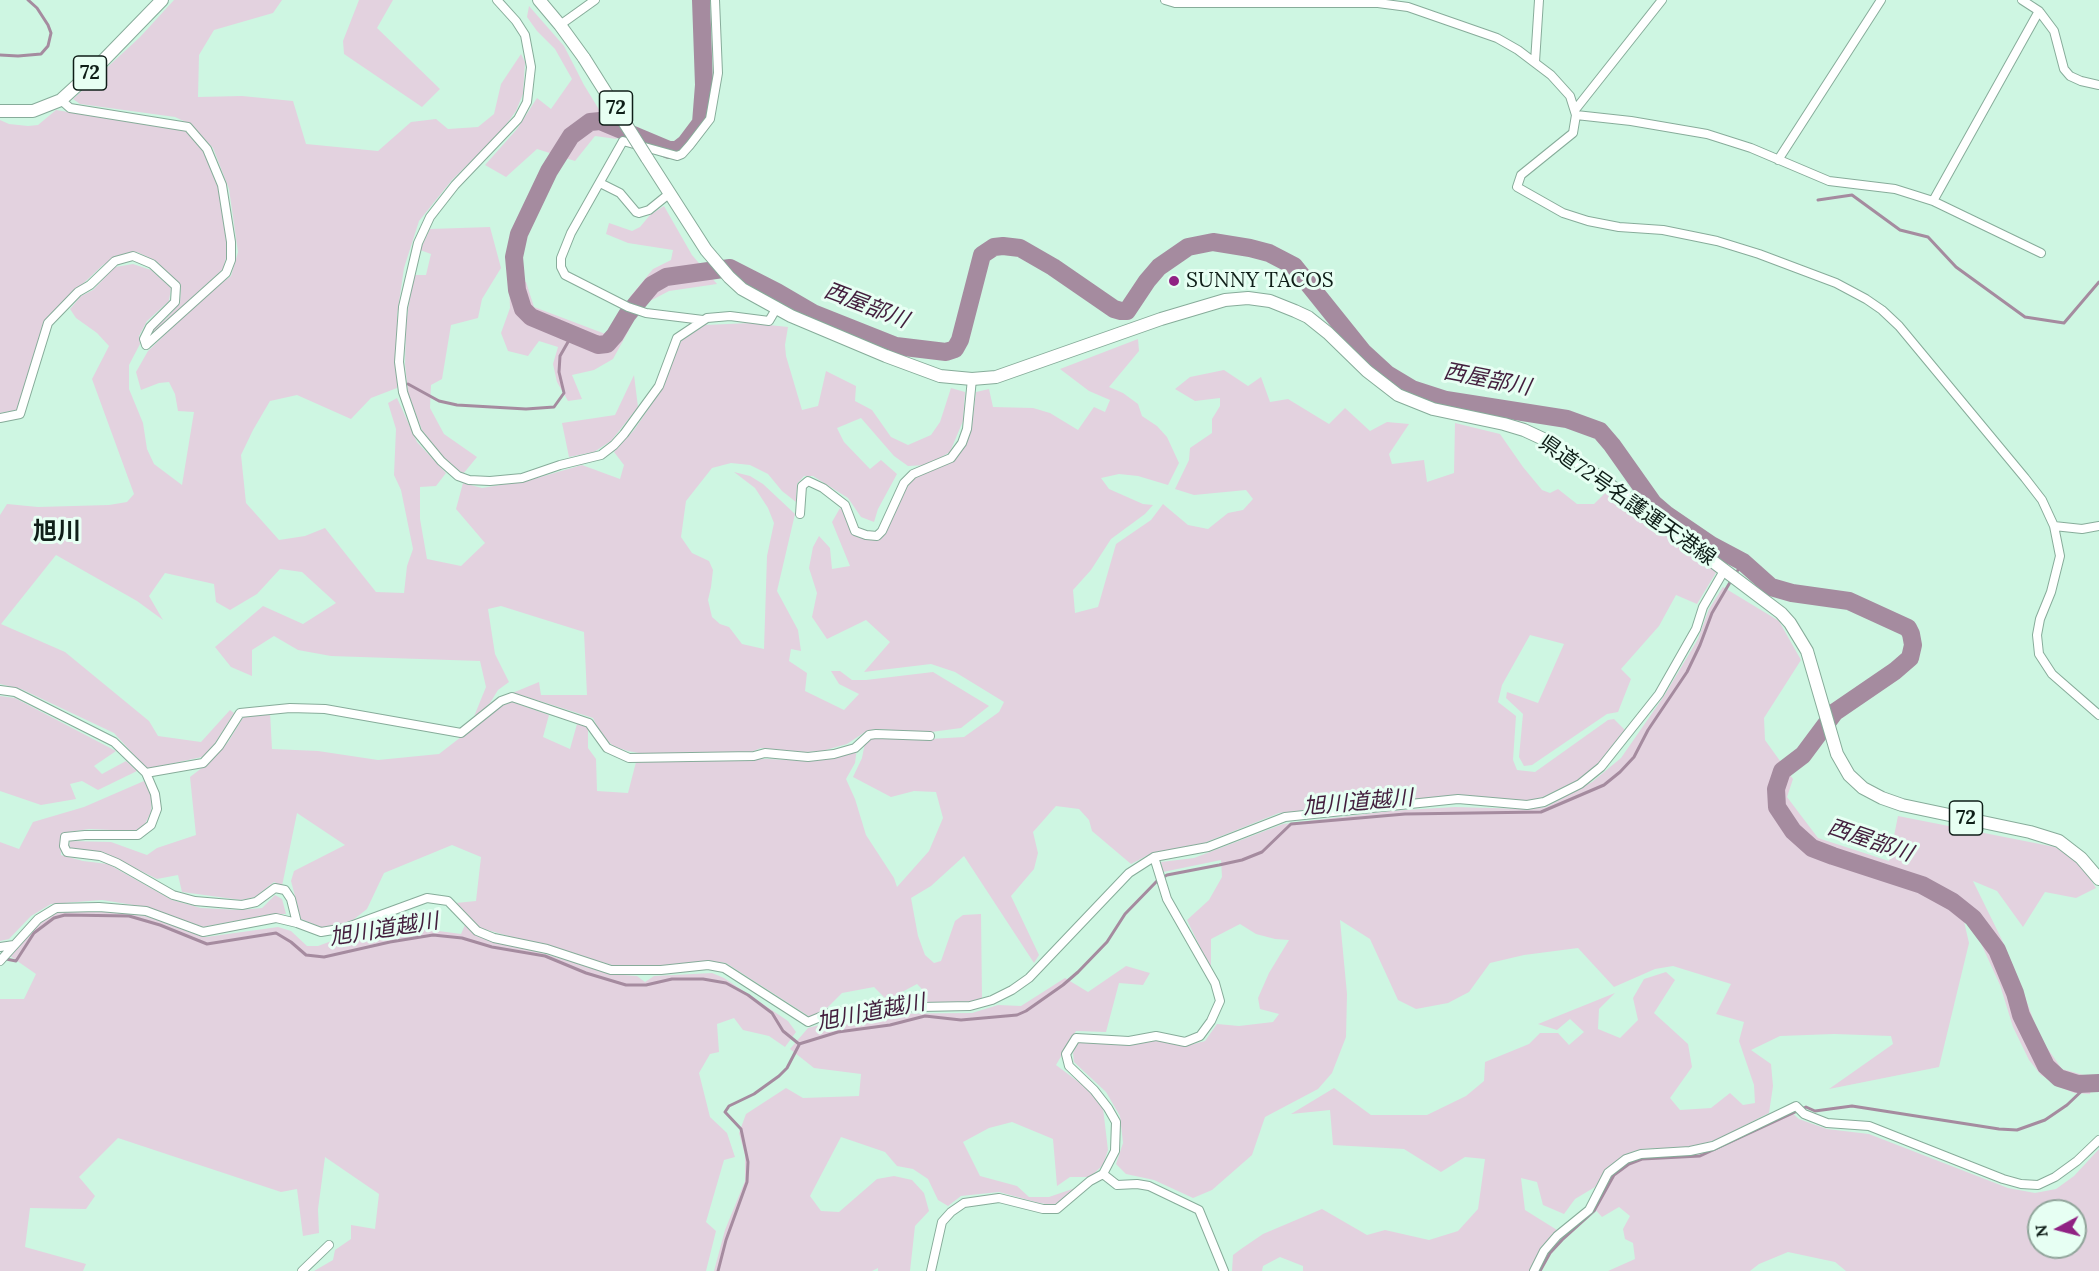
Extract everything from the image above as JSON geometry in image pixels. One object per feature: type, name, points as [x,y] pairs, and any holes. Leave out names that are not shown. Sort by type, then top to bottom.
[{"type":"main road","name":"72","points":[[0,111],[33,111],[61,100],[96,68],[162,0]]},
{"type":"main road","name":"県道72号名護運天港線","points":[[539,0],[584,58],[706,250],[742,290],[776,309],[886,356],[940,376],[972,379],[996,377],[1016,371],[1082,346],[1212,303],[1248,298],[1270,301],[1308,317],[1367,371],[1398,395],[1433,409],[1524,430],[1552,443],[1781,613],[1799,636],[1807,651],[1824,716],[1837,754],[1849,775],[1863,788],[1902,805],[2030,832],[2059,841],[2082,858],[2099,879]]},
{"type":"street","points":[[496,0],[516,21],[525,35],[531,67],[527,102],[518,119],[455,185],[430,217],[418,243],[403,307],[399,362],[403,392],[417,432],[441,461],[458,476],[469,480],[490,481],[522,478],[560,465],[601,455],[614,446],[659,386],[677,338],[712,317],[730,316],[769,321],[776,309]]},
{"type":"street","points":[[560,25],[595,0]]},
{"type":"street","points":[[704,320],[646,313],[628,307],[565,275],[561,267],[561,258],[564,246],[623,141],[677,156],[682,154],[710,119],[718,73],[715,0]]},
{"type":"street","points":[[1165,0],[1175,3],[1206,1],[1378,2],[1408,7],[1497,39],[1518,50],[1551,75],[1570,96],[1576,113],[1573,133],[1521,175],[1517,187],[1571,216],[1618,227],[1663,230],[1717,241],[1836,283],[1866,299],[1899,326],[2042,501],[2054,526],[2060,556],[2051,592],[2040,619],[2037,635],[2039,654],[2052,674],[2099,715]]},
{"type":"street","points":[[1535,62],[1539,0]]},
{"type":"street","points":[[1576,113],[1662,0]]},
{"type":"street","points":[[1778,160],[1881,0]]},
{"type":"street","points":[[2022,0],[2039,11],[2054,31],[2064,69],[2070,76],[2099,85]]},
{"type":"street","points":[[1933,201],[2039,11]]},
{"type":"street","points":[[0,418],[20,414],[48,323],[78,292],[90,285],[114,261],[134,256],[152,264],[176,286],[175,302],[150,327],[144,339],[146,345],[226,273],[231,260],[231,242],[222,185],[207,149],[197,135],[188,127],[70,108],[61,100]]},
{"type":"street","points":[[1576,113],[1707,135],[1751,148],[1829,181],[1895,189],[1933,201],[2041,254]]},
{"type":"street","points":[[600,183],[620,193],[639,213],[649,210],[670,193]]},
{"type":"street","points":[[800,514],[802,486],[808,481],[823,488],[845,505],[855,531],[877,536],[882,531],[904,483],[913,474],[951,458],[962,443],[967,429],[972,379]]},
{"type":"street","points":[[2054,526],[2082,529],[2099,526]]},
{"type":"street","points":[[0,961],[38,919],[56,908],[99,907],[146,911],[202,932],[276,918],[321,932],[345,928],[427,898],[448,901],[477,931],[494,938],[547,949],[611,970],[661,970],[708,965],[724,968],[808,1022],[830,1013],[871,1008],[970,1006],[992,1000],[1029,978],[1129,873],[1154,857],[1208,847],[1285,818],[1458,799],[1527,805],[1544,802],[1580,784],[1601,767],[1659,694],[1696,629],[1702,607],[1728,572]]},
{"type":"street","points":[[0,690],[15,692],[114,742],[146,773],[155,794],[157,809],[151,825],[138,835],[65,837],[64,846],[67,852],[100,856],[117,863],[173,895],[195,901],[242,905],[256,902],[275,888],[285,890],[291,899],[297,923]]},
{"type":"street","points":[[146,773],[203,763],[219,746],[240,712],[290,708],[325,709],[461,733],[501,701],[512,697],[590,723],[607,748],[629,758],[742,756],[765,753],[808,757],[834,754],[855,748],[869,735],[930,736]]},
{"type":"street","points":[[931,1271],[942,1222],[963,1203],[999,1198],[1043,1209],[1057,1209],[1090,1181],[1103,1174],[1115,1151],[1116,1122],[1094,1090],[1070,1066],[1066,1054],[1076,1038],[1129,1041],[1156,1036],[1185,1042],[1200,1036],[1211,1021],[1220,1001],[1215,983],[1167,899],[1154,857]]},
{"type":"street","points":[[0,947],[14,945]]},
{"type":"street","points":[[1534,1271],[1544,1251],[1557,1236],[1589,1210],[1608,1173],[1626,1160],[1641,1154],[1690,1151],[1713,1146],[1796,1106],[1804,1114],[1827,1123],[1869,1126],[2021,1184],[2038,1185],[2055,1177],[2077,1161],[2099,1140]]},
{"type":"street","points":[[1103,1174],[1117,1185],[1149,1186],[1199,1210],[1224,1271]]},
{"type":"street","points":[[302,1271],[329,1245]]},
{"type":"shaded area","points":[[174,0],[282,0],[273,13],[214,30],[199,55],[198,97],[242,96],[293,101],[306,144],[378,151],[411,122],[436,119],[448,129],[478,127],[494,114],[501,84],[521,54],[525,62],[523,94],[516,111],[500,133],[452,180],[419,221],[404,268],[397,316],[397,388],[371,398],[351,419],[297,395],[270,401],[253,430],[241,455],[246,503],[279,540],[305,536],[325,528],[376,592],[404,593],[407,566],[413,549],[401,490],[394,475],[396,429],[388,403],[397,398],[417,442],[446,473],[436,486],[420,487],[420,519],[427,559],[461,566],[485,543],[456,509],[463,483],[482,488],[530,480],[582,465],[620,479],[624,465],[614,452],[634,430],[660,392],[681,341],[705,325],[750,323],[788,327],[786,356],[802,410],[818,406],[826,371],[856,386],[855,401],[872,410],[891,437],[908,445],[931,435],[940,422],[951,388],[965,392],[963,421],[950,452],[928,465],[908,466],[894,456],[861,418],[837,428],[844,442],[870,469],[881,460],[897,474],[878,509],[874,522],[861,517],[848,498],[813,476],[804,476],[797,484],[796,502],[782,491],[768,474],[750,465],[731,463],[712,468],[686,501],[681,537],[692,553],[709,561],[713,570],[708,600],[712,617],[720,624],[729,627],[742,644],[764,649],[767,556],[774,523],[768,508],[755,488],[734,472],[750,476],[763,484],[795,514],[777,591],[798,630],[801,651],[791,649],[789,661],[807,673],[805,691],[844,710],[859,694],[839,684],[831,671],[840,671],[852,680],[933,672],[989,706],[961,728],[931,732],[875,729],[865,732],[847,744],[822,751],[804,752],[761,748],[751,752],[644,754],[613,746],[601,734],[593,718],[527,697],[510,694],[539,682],[541,695],[587,695],[584,632],[501,606],[488,609],[495,654],[509,682],[498,690],[490,703],[473,719],[486,687],[480,661],[331,656],[298,650],[274,636],[252,650],[252,676],[231,667],[215,647],[263,606],[303,624],[336,603],[302,572],[280,569],[257,594],[230,610],[216,602],[214,584],[165,573],[149,596],[163,620],[137,601],[56,555],[1,624],[65,652],[149,721],[158,736],[201,742],[230,710],[234,713],[212,748],[202,757],[147,769],[114,733],[21,689],[0,684],[0,515],[7,504],[38,507],[109,505],[127,502],[134,494],[92,379],[109,346],[97,333],[76,318],[70,309],[81,296],[93,290],[115,267],[133,264],[151,270],[171,288],[169,301],[147,321],[139,336],[140,344],[129,365],[129,389],[143,423],[147,449],[154,464],[182,485],[194,412],[178,411],[175,394],[169,382],[141,390],[136,372],[148,351],[207,294],[231,276],[238,252],[229,189],[213,148],[190,124],[175,117],[80,104],[73,99],[140,37]]},
{"type":"shaded area","points":[[359,0],[393,0],[377,28],[440,89],[422,107],[344,54],[343,41]]},
{"type":"shaded area","points":[[529,6],[564,46],[584,85],[617,139],[595,136],[575,161],[537,149],[506,177],[485,165],[517,129],[537,98],[551,109],[572,79],[555,49],[527,17]]},
{"type":"shaded area","points":[[56,110],[183,130],[189,133],[203,149],[218,186],[226,240],[226,258],[223,269],[148,338],[151,329],[166,319],[180,303],[181,285],[156,261],[137,252],[124,254],[103,265],[57,308],[43,325],[17,410],[0,413],[0,120],[9,124],[38,125]]},
{"type":"shaded area","points":[[664,206],[692,255],[717,284],[669,291],[648,302],[630,297],[653,269],[671,260],[673,250],[628,243],[606,234],[609,223],[632,231]]},
{"type":"shaded area","points":[[490,227],[501,268],[482,299],[478,318],[451,325],[442,379],[431,385],[430,408],[444,434],[477,457],[463,474],[442,456],[422,430],[408,393],[405,364],[406,324],[413,275],[426,275],[431,254],[420,250],[430,229]]},
{"type":"shaded area","points":[[509,280],[526,282],[534,307],[608,335],[619,321],[629,330],[613,359],[594,370],[572,375],[582,399],[568,401],[557,382],[553,364],[558,347],[539,341],[528,356],[508,351],[501,333],[510,308]]},
{"type":"shaded area","points":[[1138,339],[1139,351],[1109,387],[1123,393],[1138,404],[1142,416],[1157,426],[1167,437],[1179,463],[1168,485],[1138,476],[1119,474],[1101,478],[1109,489],[1143,504],[1153,505],[1145,514],[1111,539],[1091,570],[1073,590],[1075,613],[1098,607],[1116,544],[1151,520],[1163,504],[1188,525],[1208,529],[1228,513],[1243,510],[1253,499],[1246,490],[1194,495],[1175,489],[1189,460],[1190,448],[1212,433],[1212,419],[1220,406],[1220,398],[1195,401],[1175,389],[1190,377],[1224,370],[1248,386],[1261,377],[1270,402],[1288,399],[1329,424],[1345,408],[1370,431],[1387,422],[1409,424],[1389,454],[1392,464],[1424,460],[1427,482],[1454,473],[1455,423],[1500,434],[1542,490],[1550,493],[1558,489],[1577,504],[1594,504],[1605,493],[1717,571],[1697,604],[1676,595],[1659,626],[1621,669],[1631,679],[1618,712],[1607,714],[1532,765],[1524,766],[1519,757],[1523,714],[1506,698],[1507,692],[1538,703],[1564,644],[1530,635],[1502,685],[1498,702],[1516,716],[1513,760],[1517,770],[1535,772],[1608,720],[1614,719],[1625,730],[1600,763],[1578,780],[1543,797],[1523,803],[1457,796],[1279,813],[1199,845],[1152,853],[1131,864],[1092,831],[1089,820],[1079,809],[1056,806],[1033,832],[1038,853],[1034,869],[1011,896],[1039,955],[1034,963],[964,856],[931,886],[911,898],[918,936],[925,955],[934,963],[941,961],[955,921],[963,915],[981,914],[982,999],[960,1004],[911,1002],[928,995],[917,984],[887,1000],[874,987],[842,993],[825,1010],[810,1017],[726,963],[709,961],[656,966],[612,965],[480,928],[456,903],[476,901],[481,857],[452,845],[384,873],[367,909],[353,920],[326,929],[301,919],[291,881],[294,871],[345,845],[297,813],[282,886],[274,882],[255,897],[241,900],[182,892],[178,875],[157,879],[103,852],[69,848],[70,841],[111,842],[147,855],[157,848],[196,835],[190,777],[228,742],[244,716],[270,712],[272,749],[318,751],[378,760],[439,754],[501,706],[512,702],[549,715],[543,737],[570,749],[577,724],[588,727],[588,748],[596,759],[597,791],[628,793],[636,762],[767,759],[811,761],[857,748],[855,763],[846,779],[866,835],[894,878],[897,887],[929,851],[943,818],[936,792],[914,791],[891,797],[853,777],[862,758],[865,743],[871,739],[896,737],[930,739],[964,737],[999,712],[1004,702],[955,672],[931,664],[864,672],[890,642],[866,620],[827,639],[812,617],[817,593],[809,568],[813,547],[819,536],[830,548],[832,569],[850,566],[832,522],[840,508],[844,511],[853,535],[867,539],[882,538],[907,485],[916,477],[951,462],[966,444],[972,424],[976,392],[989,389],[993,407],[1033,408],[1050,413],[1078,430],[1094,407],[1105,412],[1110,400],[1089,391],[1060,369]]},
{"type":"shaded area","points":[[634,375],[638,407],[611,441],[594,452],[569,457],[562,423],[615,415]]},
{"type":"shaded area","points":[[1723,587],[1779,621],[1801,660],[1764,718],[1765,740],[1793,779],[1787,797],[1818,838],[1889,861],[1898,816],[2055,847],[2080,863],[2096,888],[2076,898],[2045,892],[2023,927],[1997,891],[1973,881],[2002,940],[2040,1038],[2062,1069],[2094,1078],[2090,1094],[2074,1093],[2062,1088],[2041,1075],[2029,1060],[2013,1027],[2000,985],[1979,939],[1963,917],[1969,943],[1939,1067],[1829,1089],[1893,1044],[1891,1036],[1834,1034],[1780,1036],[1751,1050],[1771,1064],[1773,1086],[1769,1113],[1716,1140],[1690,1147],[1641,1149],[1626,1154],[1607,1168],[1595,1187],[1575,1199],[1564,1214],[1543,1205],[1537,1182],[1521,1178],[1525,1210],[1557,1230],[1542,1246],[1530,1271],[1303,1271],[1303,1266],[1280,1257],[1263,1266],[1262,1271],[1232,1271],[1233,1255],[1241,1249],[1263,1234],[1322,1209],[1367,1235],[1385,1230],[1429,1240],[1458,1231],[1478,1209],[1485,1159],[1465,1157],[1441,1172],[1404,1149],[1333,1145],[1330,1110],[1291,1114],[1334,1088],[1371,1115],[1427,1115],[1466,1096],[1484,1081],[1485,1062],[1529,1044],[1540,1033],[1558,1033],[1569,1045],[1584,1032],[1570,1019],[1557,1030],[1538,1024],[1615,993],[1599,1009],[1598,1029],[1620,1038],[1638,1020],[1633,998],[1644,979],[1666,972],[1675,980],[1654,1013],[1688,1044],[1692,1067],[1670,1098],[1680,1110],[1711,1108],[1730,1093],[1743,1105],[1755,1103],[1754,1085],[1739,1041],[1744,1022],[1716,1014],[1731,984],[1673,966],[1655,969],[1614,987],[1578,948],[1524,955],[1490,963],[1469,992],[1448,1003],[1416,1009],[1398,1000],[1370,939],[1340,920],[1347,994],[1346,1037],[1332,1073],[1318,1089],[1265,1117],[1252,1155],[1212,1190],[1193,1198],[1154,1180],[1126,1174],[1116,1164],[1123,1143],[1120,1116],[1106,1092],[1074,1062],[1073,1053],[1079,1042],[1128,1045],[1158,1040],[1186,1046],[1205,1041],[1217,1024],[1239,1026],[1273,1022],[1279,1014],[1260,1009],[1258,998],[1269,973],[1289,940],[1256,934],[1240,924],[1211,939],[1211,970],[1187,920],[1209,900],[1222,877],[1221,860],[1163,872],[1161,862],[1194,858],[1283,824],[1389,811],[1455,807],[1527,809],[1546,807],[1592,782],[1621,758],[1664,696],[1698,639],[1709,609]]},
{"type":"shaded area","points":[[0,696],[15,698],[116,751],[94,766],[102,774],[126,761],[137,771],[98,790],[82,781],[70,784],[76,799],[41,805],[0,791]]},
{"type":"shaded area","points":[[144,781],[152,797],[151,812],[144,826],[134,831],[89,829],[62,833],[61,855],[108,864],[172,900],[201,908],[240,910],[262,908],[275,895],[282,899],[286,914],[272,914],[203,927],[146,907],[102,900],[51,904],[31,916],[9,939],[0,941],[0,842],[19,849],[33,822],[84,807]]},
{"type":"shaded area","points":[[60,910],[101,911],[145,916],[206,937],[278,927],[291,931],[307,946],[318,946],[408,913],[402,926],[461,934],[465,925],[482,938],[533,950],[610,974],[637,976],[645,982],[654,976],[712,973],[724,978],[788,1021],[796,1032],[785,1047],[769,1036],[743,1030],[734,1018],[717,1024],[719,1052],[710,1054],[699,1073],[710,1117],[727,1133],[735,1157],[724,1160],[706,1222],[716,1231],[706,1271],[314,1271],[333,1260],[335,1250],[351,1239],[351,1225],[375,1229],[379,1194],[325,1157],[318,1209],[319,1233],[303,1236],[297,1189],[281,1192],[118,1138],[79,1177],[95,1196],[86,1209],[30,1208],[25,1247],[86,1264],[83,1271],[0,1271],[0,999],[24,999],[36,974],[10,956],[38,923]]},
{"type":"shaded area","points":[[1126,966],[1150,973],[1143,985],[1119,983],[1106,1032],[1076,1031],[1056,1065],[1088,1089],[1103,1108],[1108,1150],[1103,1165],[1090,1177],[1070,1177],[1057,1186],[1053,1139],[1012,1122],[989,1128],[963,1142],[980,1176],[1017,1186],[1029,1197],[1049,1197],[1078,1187],[1059,1202],[1053,1205],[1039,1203],[999,1192],[961,1196],[948,1206],[938,1200],[928,1179],[913,1169],[897,1166],[885,1152],[841,1137],[810,1196],[821,1211],[839,1212],[877,1179],[894,1176],[912,1180],[924,1193],[929,1211],[915,1226],[910,1271],[878,1271],[878,1268],[872,1271],[714,1271],[725,1230],[745,1181],[745,1155],[739,1133],[746,1114],[786,1088],[803,1098],[859,1096],[861,1074],[814,1068],[790,1049],[808,1028],[861,1014],[972,1013],[998,1005],[1021,1006],[1065,978],[1088,992]]},
{"type":"shaded area","points":[[1791,1112],[1799,1119],[1827,1129],[1869,1134],[2008,1188],[2035,1193],[2056,1189],[2074,1176],[2099,1149],[2099,1271],[1846,1271],[1835,1262],[1788,1252],[1759,1264],[1750,1271],[1608,1271],[1635,1259],[1633,1243],[1625,1239],[1623,1229],[1630,1216],[1619,1207],[1602,1217],[1593,1207],[1609,1175],[1626,1163],[1642,1157],[1690,1153]]},
{"type":"waterway","points":[[0,55],[41,54],[48,46],[51,33],[48,25],[37,8],[28,0]]},
{"type":"waterway","name":"西屋部川","points":[[701,0],[704,85],[701,123],[686,143],[677,150],[669,150],[600,121],[590,122],[571,136],[549,171],[519,234],[514,257],[517,290],[523,309],[531,317],[598,345],[607,344],[652,285],[666,277],[730,268],[813,313],[896,346],[946,352],[955,349],[960,340],[982,255],[994,247],[1020,248],[1053,267],[1114,309],[1121,311],[1127,311],[1159,267],[1188,247],[1213,242],[1269,253],[1294,266],[1363,352],[1387,374],[1412,389],[1446,400],[1567,419],[1600,431],[1653,503],[1711,545],[1743,562],[1771,587],[1792,593],[1849,601],[1908,628],[1913,645],[1910,658],[1835,712],[1803,755],[1782,771],[1776,789],[1777,807],[1793,831],[1812,848],[1922,885],[1953,902],[1973,918],[1997,950],[2015,993],[2021,1015],[2046,1066],[2059,1078],[2078,1084],[2099,1083]]},
{"type":"waterway","points":[[1818,200],[1852,195],[1900,230],[1928,237],[1956,267],[2025,317],[2064,323],[2099,282]]},
{"type":"waterway","points":[[408,384],[439,401],[457,405],[526,409],[554,407],[564,393],[559,372],[560,356],[572,335]]},
{"type":"waterway","name":"旭川道越川","points":[[1736,573],[1743,562]]},
{"type":"waterway","name":"旭川道越川","points":[[6,959],[16,961],[34,933],[54,918],[65,915],[129,916],[160,925],[207,944],[276,933],[306,955],[324,957],[433,935],[462,938],[492,947],[545,956],[586,973],[626,985],[646,985],[672,979],[703,979],[726,983],[748,995],[772,1013],[783,1031],[799,1044],[838,1032],[890,1025],[925,1016],[961,1020],[1017,1015],[1063,985],[1078,972],[1107,942],[1125,914],[1157,881],[1167,875],[1242,860],[1262,852],[1291,824],[1405,814],[1541,812],[1604,785],[1634,757],[1648,730],[1687,672],[1712,613],[1732,579]]},
{"type":"waterway","points":[[718,1271],[726,1240],[747,1182],[748,1162],[741,1129],[725,1112],[729,1106],[754,1094],[779,1076],[787,1068],[799,1045]]},
{"type":"waterway","points":[[1540,1271],[1550,1253],[1594,1211],[1614,1175],[1629,1164],[1642,1159],[1700,1156],[1806,1107],[1815,1111],[1852,1106],[2017,1130],[2045,1120],[2067,1105],[2089,1084]]},
{"type":"place","name":"SUNNY TACOS","points":[[1174,281]]},
{"type":"district","name":"旭川","points":[[57,532]]}]
